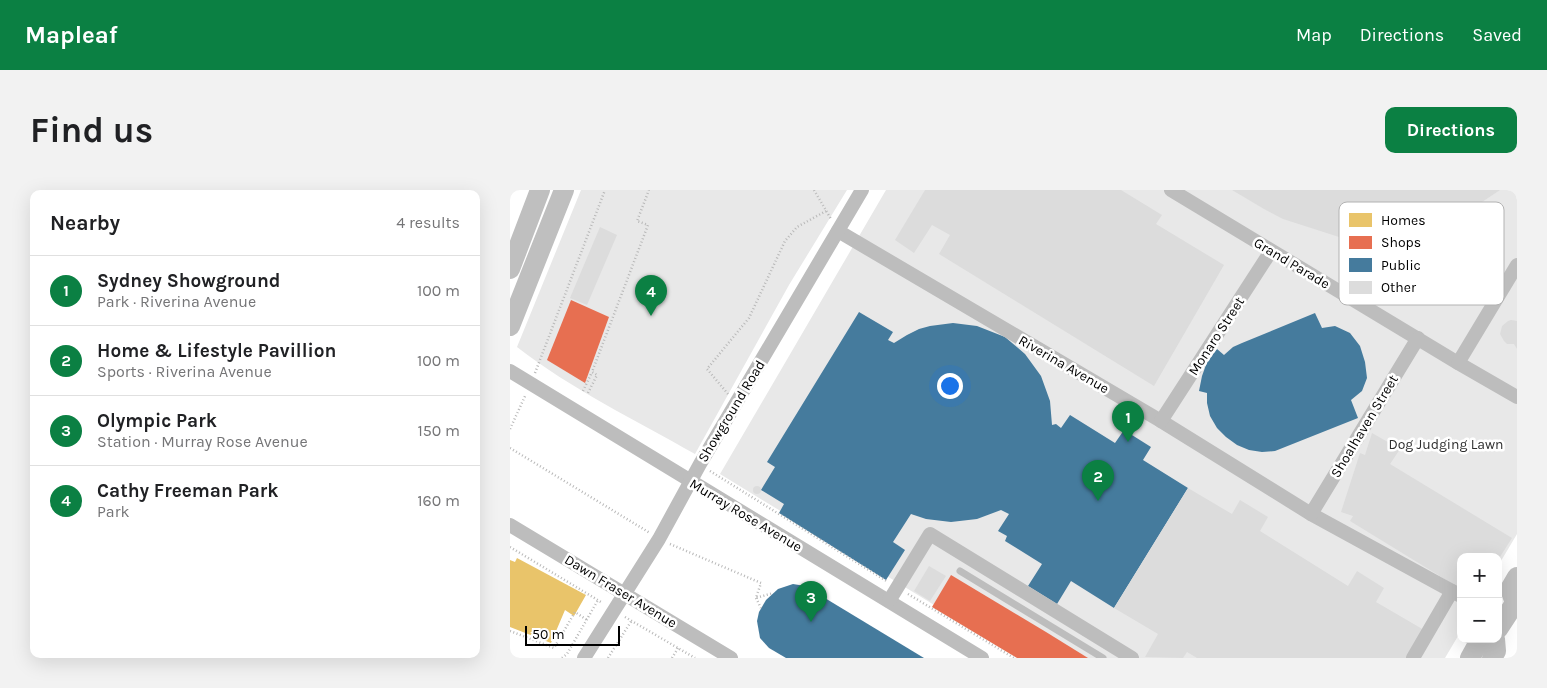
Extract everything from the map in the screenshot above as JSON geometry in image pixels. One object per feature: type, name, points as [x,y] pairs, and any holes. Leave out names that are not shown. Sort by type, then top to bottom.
[{"type":"street","points":[[510,269],[540,190]]},
{"type":"street","points":[[510,326],[564,190]]},
{"type":"street","name":"Showground Road","points":[[584,658],[659,539],[700,464],[862,190]]},
{"type":"street","name":"Grand Parade","points":[[1171,190],[1339,291]]},
{"type":"street","name":"Riverina Avenue","points":[[838,231],[1161,421],[1311,514],[1456,593]]},
{"type":"street","name":"Monaro Street","points":[[1161,421],[1271,251]]},
{"type":"street","points":[[1504,287],[1517,265]]},
{"type":"street","name":"Grand Parade","points":[[1362,305],[1517,397]]},
{"type":"street","points":[[1458,363],[1493,305]]},
{"type":"street","name":"Shoalhaven Street","points":[[1311,514],[1418,338]]},
{"type":"street","name":"Murray Rose Avenue","points":[[510,371],[982,658]]},
{"type":"street","name":"Dawn Fraser Avenue","points":[[510,525],[731,658]]},
{"type":"street","points":[[889,601],[930,534],[1132,658]]},
{"type":"street","points":[[1502,620],[1516,602],[1510,589],[1517,577]]},
{"type":"street","points":[[1412,658],[1456,593]]},
{"type":"street","points":[[1470,658],[1478,643]]},
{"type":"street","points":[[1492,658],[1496,651],[1495,643]]},
{"type":"lane","points":[[960,571],[1103,658]]},
{"type":"path","points":[[510,429],[530,384],[605,190]]},
{"type":"path","points":[[583,391],[648,225],[636,221],[649,190]]},
{"type":"path","points":[[814,190],[838,231]]},
{"type":"path","points":[[736,403],[706,369],[749,318],[785,241],[797,227],[826,211]]},
{"type":"path","points":[[588,393],[597,375],[592,372]]},
{"type":"path","points":[[510,448],[649,532]]},
{"type":"path","points":[[700,464],[716,476],[897,588],[1014,658]]},
{"type":"path","points":[[668,543],[761,583],[756,598],[761,608]]},
{"type":"path","points":[[510,547],[600,601],[586,620],[567,654],[562,658]]},
{"type":"path","points":[[756,598],[773,593]]},
{"type":"path","points":[[510,631],[554,648],[575,612],[586,620]]},
{"type":"path","points":[[625,616],[695,658]]},
{"type":"path","points":[[638,624],[640,619]]},
{"type":"path","points":[[608,658],[632,620]]},
{"type":"path","points":[[672,658],[678,648]]},
{"type":"green space","points":[[581,190],[847,190],[789,285],[695,454],[559,377],[517,347]]},
{"type":"green space","name":"Dog Judging Lawn","points":[[886,190],[1517,190],[1517,534],[1502,559],[1502,553],[1457,553],[1457,638],[1445,658],[1021,658],[720,474]]},
{"type":"building: Homes","points":[[517,558],[586,595],[574,616],[565,610],[551,643],[510,627],[510,560],[515,562]]},
{"type":"building: Shops","points":[[571,300],[609,317],[585,383],[547,360]]},
{"type":"building: Shops","points":[[951,575],[1088,658],[1017,658],[932,607]]},
{"type":"building: Public","points":[[859,312],[893,332],[888,340],[894,343],[919,329],[953,323],[977,326],[1005,337],[1025,354],[1041,376],[1050,401],[1052,425],[1056,424],[1061,428],[1070,415],[1115,443],[1124,430],[1151,447],[1143,460],[1188,488],[1114,608],[1071,581],[1057,604],[1028,586],[1042,564],[1005,541],[1007,536],[998,531],[1009,514],[1001,510],[977,519],[951,522],[926,519],[911,514],[893,542],[905,550],[886,580],[779,513],[784,504],[761,490],[775,467],[767,462]]},
{"type":"building: Public","points":[[1315,313],[1322,328],[1335,326],[1350,333],[1360,346],[1367,378],[1362,391],[1351,400],[1358,418],[1275,451],[1249,450],[1237,445],[1217,428],[1210,416],[1207,393],[1199,391],[1207,362],[1217,349],[1224,355],[1233,347]]},
{"type":"building: Public","points":[[793,584],[805,586],[924,658],[786,658],[769,648],[760,638],[757,621],[759,612],[766,600],[778,589]]},
{"type":"building: Other","points":[[925,190],[1121,190],[1162,215],[1156,224],[1224,265],[1154,386],[939,254],[950,235],[932,225],[914,253],[895,240]]},
{"type":"building: Other","points":[[1232,190],[1500,190],[1482,202],[1339,202],[1339,237],[1283,219]]},
{"type":"building: Other","points":[[600,227],[617,235],[587,305],[570,298]]},
{"type":"building: Other","points":[[1511,320],[1517,321],[1517,349],[1514,344],[1507,344],[1500,334],[1502,326]]},
{"type":"building: Other","points":[[1372,433],[1400,449],[1390,464],[1512,538],[1502,554],[1457,553],[1457,587],[1350,521],[1353,516],[1341,512],[1360,453],[1365,455]]},
{"type":"building: Other","points":[[757,486],[761,490],[757,494],[753,490]]},
{"type":"building: Other","points":[[1188,488],[1232,514],[1240,500],[1268,517],[1260,531],[1348,586],[1357,571],[1384,588],[1376,602],[1424,630],[1407,658],[1197,658],[1187,652],[1183,658],[1145,657],[1158,634],[1114,608]]},
{"type":"building: Other","points":[[929,566],[946,576],[930,601],[914,591]]},
{"type":"place","name":"Cathy Freeman Park","points":[[651,316]]},
{"type":"place","name":"Sydney Showground","points":[[1128,442]]},
{"type":"place","name":"Home & Lifestyle Pavillion","points":[[1098,501]]},
{"type":"place","name":"Olympic Park","points":[[811,622]]}]
